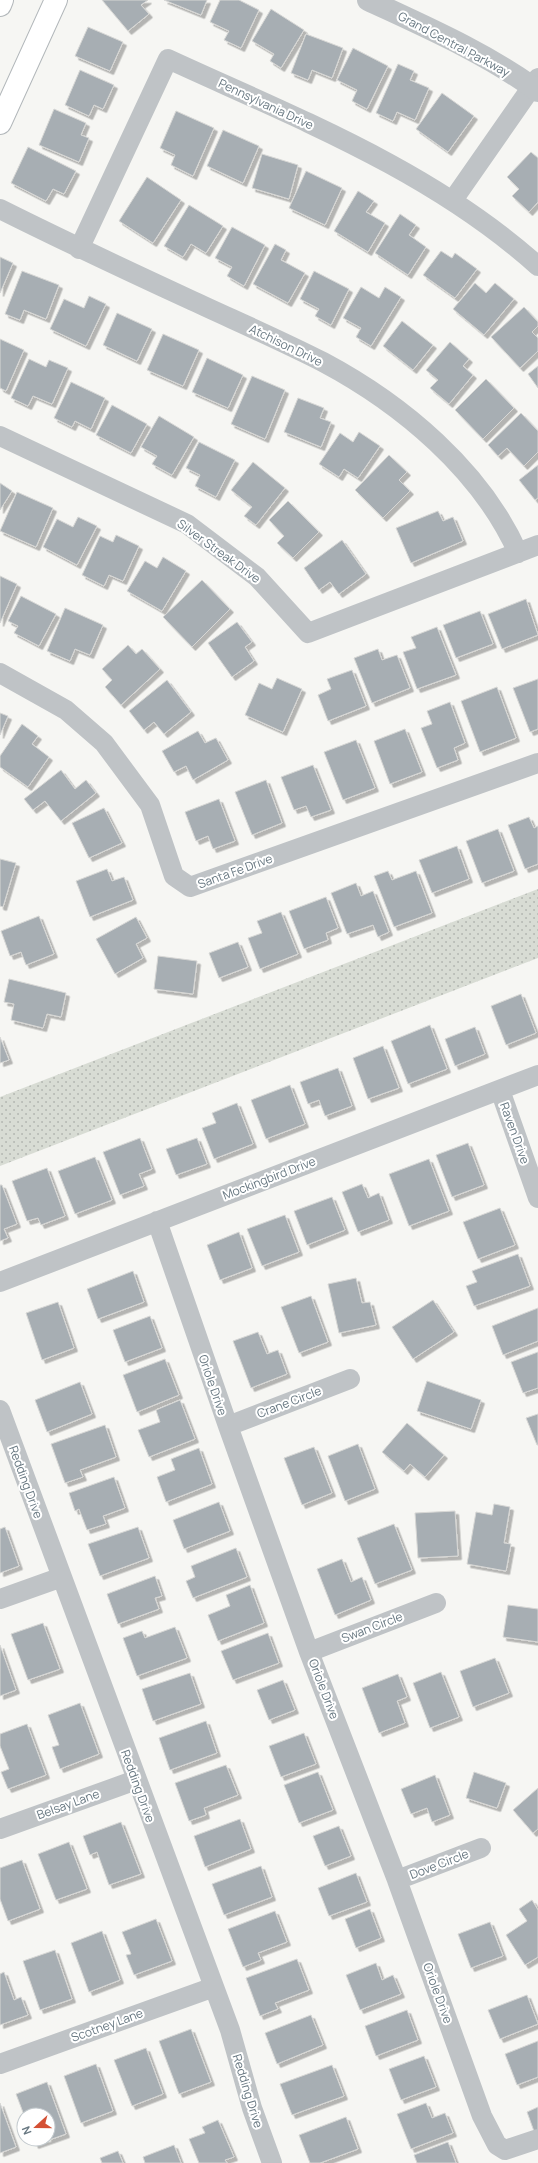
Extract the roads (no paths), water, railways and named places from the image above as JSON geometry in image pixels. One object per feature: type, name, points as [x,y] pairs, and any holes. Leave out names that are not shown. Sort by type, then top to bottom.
[{"type":"main road","points":[[0,5],[2,0]]},
{"type":"main road","points":[[0,123],[56,0]]},
{"type":"street","name":"Grand Central Parkway","points":[[368,0],[469,49],[536,85]]},
{"type":"street","name":"Pennsylvania Drive","points":[[79,248],[168,59],[377,156],[453,200],[538,266]]},
{"type":"street","points":[[453,200],[536,85]]},
{"type":"street","name":"Atchison Drive","points":[[0,209],[79,248],[323,363],[383,400],[415,424],[458,465],[495,511],[518,553]]},
{"type":"street","name":"Silver Streak Drive","points":[[0,436],[187,524],[257,577],[308,633],[538,545]]},
{"type":"street","name":"Santa Fe Drive","points":[[0,673],[66,710],[104,743],[150,806],[174,876],[190,887],[538,763]]},
{"type":"street","name":"Mockingbird Drive","points":[[0,1282],[538,1075]]},
{"type":"street","name":"Raven Drive","points":[[500,1090],[538,1198]]},
{"type":"street","name":"Oriole Drive","points":[[156,1221],[309,1652],[397,1880],[482,2116],[497,2145],[505,2150],[538,2139]]},
{"type":"street","name":"Crane Circle","points":[[228,1426],[350,1379]]},
{"type":"street","name":"Redding Drive","points":[[0,1410],[214,1987],[238,2055],[252,2108],[272,2163]]},
{"type":"street","points":[[0,1599],[62,1577]]},
{"type":"street","name":"Swan Circle","points":[[309,1652],[436,1603]]},
{"type":"street","name":"Belsay Lane","points":[[0,1829],[136,1780]]},
{"type":"street","name":"Dove Circle","points":[[397,1880],[481,1848]]},
{"type":"street","name":"Scotney Lane","points":[[0,2064],[214,1987]]}]
